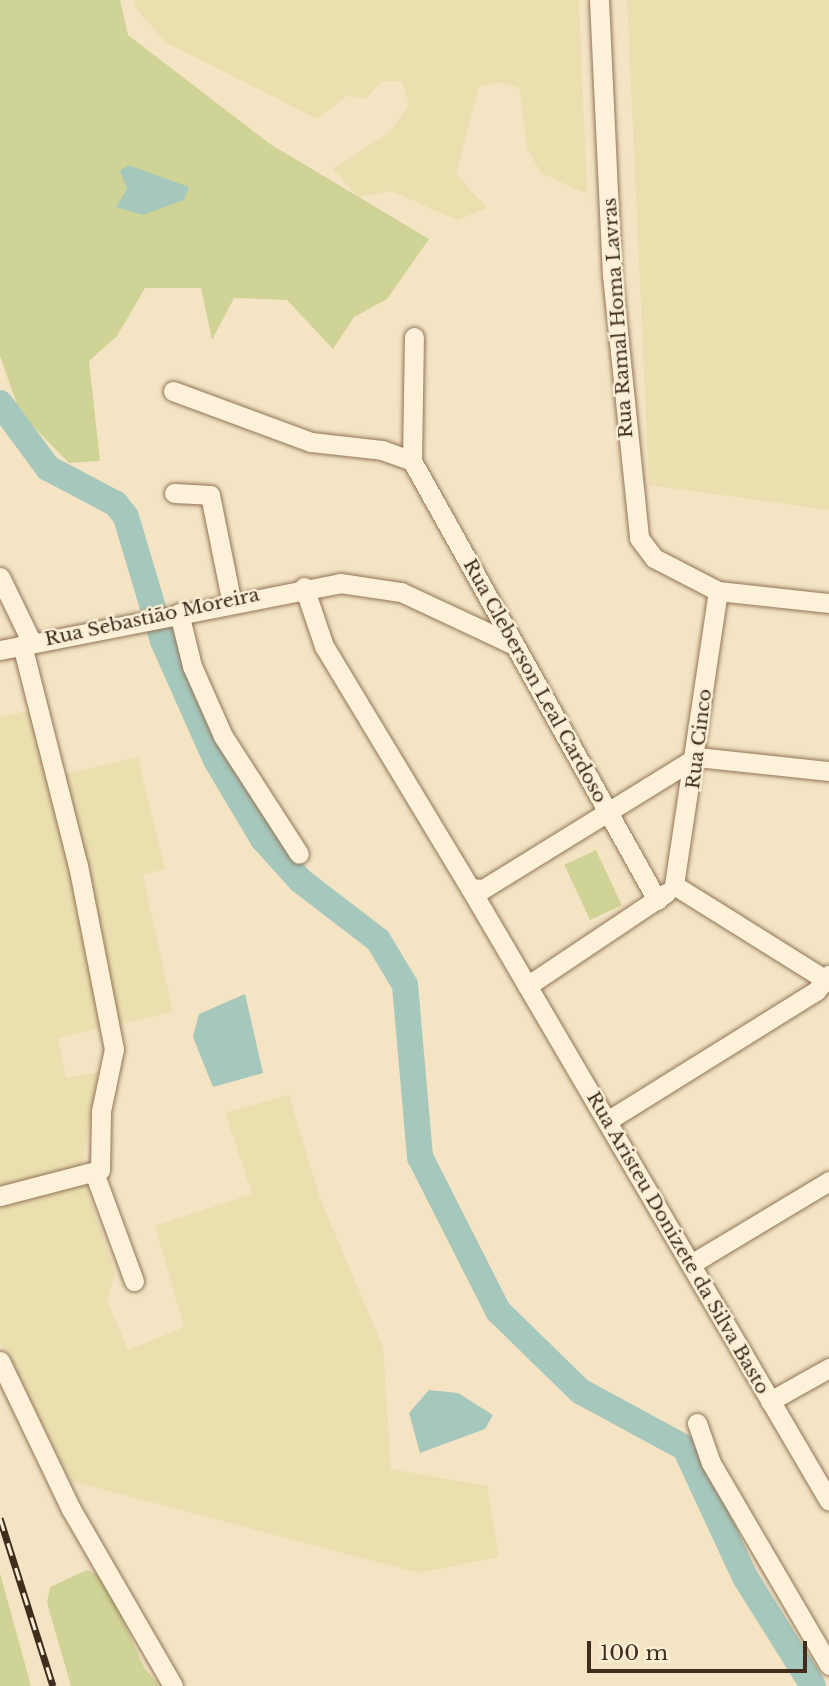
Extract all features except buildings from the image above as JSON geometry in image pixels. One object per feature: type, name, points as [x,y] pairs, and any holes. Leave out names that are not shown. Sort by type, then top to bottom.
[{"type":"street","name":"Rua Ramal Homa Lavras","points":[[599,0],[632,518],[654,558],[718,591]]},
{"type":"street","points":[[173,391],[311,442],[382,450],[411,461],[414,337]]},
{"type":"street","name":"Rua Cleberson Leal Cardoso","points":[[411,461],[657,900]]},
{"type":"street","points":[[174,493],[210,495],[231,599]]},
{"type":"street","points":[[0,577],[27,644],[112,1031],[113,1066],[101,1111],[102,1162],[95,1175],[134,1281]]},
{"type":"street","name":"Rua Sebastião Moreira","points":[[0,650],[231,599],[304,587],[376,585],[461,616],[512,644]]},
{"type":"street","name":"Rua Aristeu Donizete da Silva Basto","points":[[304,587],[324,646],[477,888],[527,986],[829,1501]]},
{"type":"street","points":[[718,591],[829,603]]},
{"type":"street","name":"Rua Cinco","points":[[674,886],[697,757],[718,591]]},
{"type":"street","points":[[171,614],[223,736],[299,854]]},
{"type":"street","points":[[477,888],[608,814],[697,757],[829,771]]},
{"type":"street","points":[[527,986],[674,886],[828,979],[607,1121]]},
{"type":"street","points":[[0,1196],[95,1175]]},
{"type":"street","points":[[691,1264],[829,1181]]},
{"type":"street","points":[[0,1361],[71,1509],[173,1686]]},
{"type":"street","points":[[770,1401],[829,1367]]},
{"type":"street","points":[[697,1423],[717,1474],[829,1665]]},
{"type":"shaded area","points":[[136,0],[579,0],[587,194],[541,173],[527,148],[519,88],[500,82],[479,87],[456,174],[487,208],[457,220],[391,191],[358,197],[333,169],[390,132],[409,104],[401,81],[382,81],[365,99],[348,95],[317,119],[165,42],[133,5]]},
{"type":"shaded area","points":[[627,0],[829,0],[829,510],[649,485]]},
{"type":"shaded area","points":[[38,709],[57,776],[138,757],[165,869],[143,875],[173,1012],[58,1038],[66,1078],[98,1072],[81,1171],[115,1273],[107,1300],[128,1350],[184,1327],[155,1226],[252,1194],[225,1113],[289,1095],[320,1198],[383,1347],[391,1469],[487,1486],[499,1557],[419,1573],[71,1481],[0,1342],[0,717]]},
{"type":"green space","points":[[0,0],[120,0],[128,35],[270,144],[429,239],[387,299],[354,317],[333,349],[287,300],[234,298],[212,340],[201,288],[145,288],[117,336],[89,361],[100,461],[69,463],[20,413],[0,356]]},
{"type":"green space","points":[[596,850],[622,905],[590,920],[564,865]]},
{"type":"green space","points":[[87,1570],[104,1578],[145,1669],[160,1686],[71,1686],[47,1603],[50,1587]]},
{"type":"green space","points":[[0,1573],[31,1686],[0,1686]]},
{"type":"water","points":[[128,165],[189,187],[184,200],[143,215],[116,207],[127,189],[120,171]]},
{"type":"water","points":[[245,994],[263,1073],[213,1087],[193,1037],[199,1014]]},
{"type":"water","points":[[429,1390],[458,1393],[493,1415],[485,1429],[420,1453],[409,1413]]},
{"type":"waterway","points":[[0,403],[48,468],[116,504],[126,517],[163,641],[216,760],[263,839],[301,881],[378,940],[405,985],[420,1157],[498,1311],[580,1391],[685,1448],[745,1577],[813,1686]]},
{"type":"railway","points":[[0,1518],[53,1686]]}]
